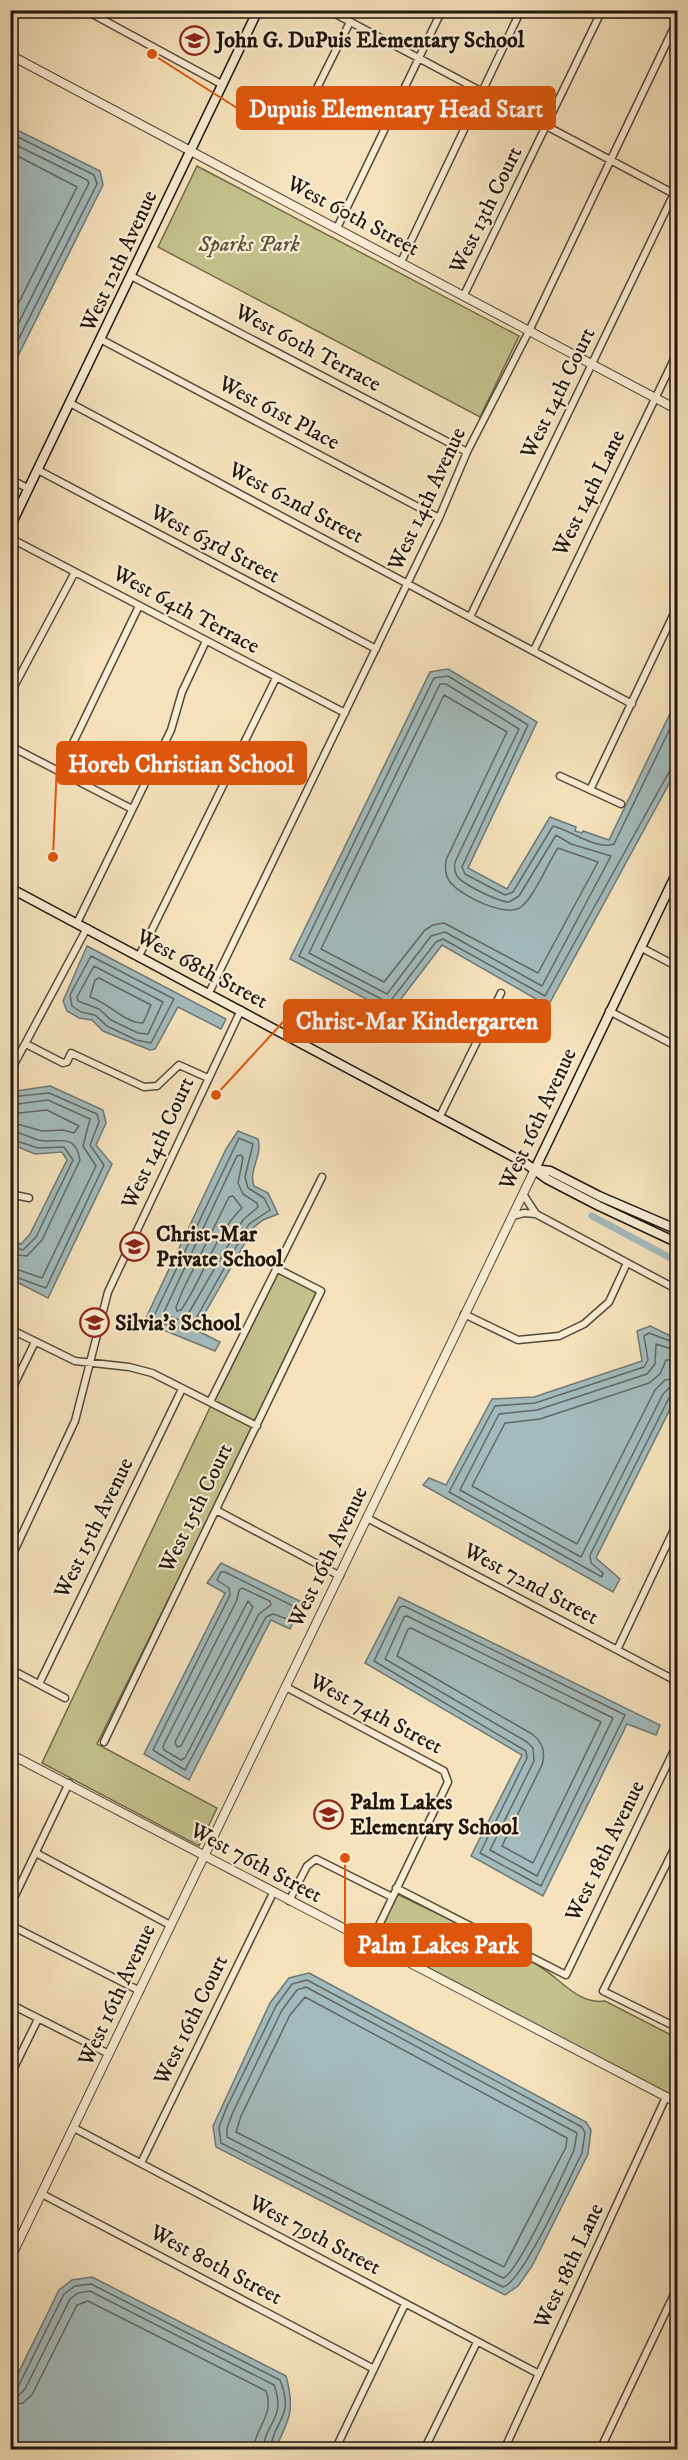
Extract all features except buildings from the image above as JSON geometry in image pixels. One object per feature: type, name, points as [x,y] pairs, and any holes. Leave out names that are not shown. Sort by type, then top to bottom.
[{"type":"main road","name":"West 12th Avenue","points":[[10,527],[102,340],[258,10]]},
{"type":"main road","name":"West 16th Avenue","points":[[535,1168],[608,1011],[678,870]]},
{"type":"main road","name":"West 68th Street","points":[[10,888],[535,1168],[547,1179],[678,1244]]},
{"type":"main road","name":"West 68th Street","points":[[535,1168],[550,1171],[599,1196],[678,1230]]},
{"type":"street","points":[[86,10],[223,85]]},
{"type":"street","points":[[328,10],[675,195]]},
{"type":"street","points":[[337,228],[442,10]]},
{"type":"street","points":[[401,262],[520,10]]},
{"type":"street","name":"West 13th Court","points":[[464,295],[602,10]]},
{"type":"street","name":"West 14th Avenue","points":[[209,993],[439,518],[467,452],[529,331],[678,19]]},
{"type":"street","points":[[316,90],[350,22]]},
{"type":"street","name":"West 60th Street","points":[[10,55],[678,410]]},
{"type":"street","name":"West 14th Court","points":[[470,617],[678,185]]},
{"type":"street","name":"West 60th Terrace","points":[[131,276],[467,452]]},
{"type":"street","name":"West 61st Place","points":[[102,340],[439,518]]},
{"type":"street","name":"West 14th Lane","points":[[534,650],[678,351]]},
{"type":"street","name":"West 62nd Street","points":[[70,403],[632,704]]},
{"type":"street","name":"West 63rd Street","points":[[38,470],[376,649]]},
{"type":"street","points":[[10,480],[29,489]]},
{"type":"street","name":"West 64th Terrace","points":[[10,538],[345,713]]},
{"type":"street","points":[[10,694],[75,572]]},
{"type":"street","points":[[590,790],[678,605]]},
{"type":"street","points":[[59,772],[139,606]]},
{"type":"street","points":[[77,923],[130,808],[171,730],[182,692],[206,641]]},
{"type":"street","points":[[139,956],[276,678]]},
{"type":"street","points":[[10,746],[130,808]]},
{"type":"street","points":[[560,776],[621,804]]},
{"type":"street","points":[[10,1072],[87,928]]},
{"type":"street","points":[[640,947],[678,967]]},
{"type":"street","points":[[439,1118],[501,993]]},
{"type":"street","name":"West 14th Court","points":[[10,1560],[75,1421],[108,1292],[241,1011]]},
{"type":"street","points":[[608,1011],[678,1047]]},
{"type":"street","points":[[26,1044],[63,1063],[67,1062],[71,1053],[144,1088],[157,1086],[179,1065],[208,1078]]},
{"type":"street","name":"West 16th Avenue","points":[[10,2259],[535,1168]]},
{"type":"street","points":[[210,1402],[322,1177]]},
{"type":"street","points":[[10,1194],[29,1198]]},
{"type":"street","points":[[523,1194],[536,1214]]},
{"type":"street","points":[[513,1215],[536,1214],[678,1290]]},
{"type":"street","points":[[464,1314],[518,1340],[559,1336],[584,1324],[609,1302],[627,1263]]},
{"type":"street","name":"West 15th Court","points":[[104,1742],[321,1291],[276,1268]]},
{"type":"street","points":[[10,1329],[75,1361],[152,1373],[257,1426]]},
{"type":"street","points":[[10,1393],[35,1342]]},
{"type":"street","name":"West 15th Avenue","points":[[39,1684],[182,1389]]},
{"type":"street","points":[[216,1510],[340,1576]]},
{"type":"street","name":"West 72nd Street","points":[[367,1518],[678,1682]]},
{"type":"street","points":[[617,1650],[678,1521]]},
{"type":"street","points":[[10,1669],[65,1698]]},
{"type":"street","name":"West 74th Street","points":[[286,1687],[444,1771],[448,1776],[448,1782],[396,1888]]},
{"type":"street","name":"West 18th Avenue","points":[[396,1888],[566,1975],[678,1742]]},
{"type":"street","name":"West 76th Street","points":[[10,1754],[678,2103]]},
{"type":"street","points":[[10,1906],[69,1783]]},
{"type":"street","points":[[677,1842],[603,1991],[678,2028]]},
{"type":"street","points":[[36,1853],[170,1925]]},
{"type":"street","points":[[289,1901],[307,1866],[316,1859],[392,1897]]},
{"type":"street","points":[[370,1942],[396,1888]]},
{"type":"street","name":"West 16th Court","points":[[141,2163],[273,1893]]},
{"type":"street","points":[[10,1925],[140,1991]]},
{"type":"street","points":[[10,2004],[109,2055]]},
{"type":"street","points":[[10,2076],[38,2019]]},
{"type":"street","name":"West 18th Lane","points":[[504,2450],[666,2097]]},
{"type":"street","name":"West 79th Street","points":[[74,2128],[539,2374]]},
{"type":"street","name":"West 80th Street","points":[[42,2194],[374,2369]]},
{"type":"street","points":[[600,2450],[678,2286]]},
{"type":"street","points":[[335,2450],[405,2304]]},
{"type":"street","points":[[424,2450],[477,2342]]},
{"type":"green space","name":"Sparks Park","points":[[197,166],[519,336],[480,417],[158,247]]},
{"type":"green space","points":[[275,1270],[321,1291],[97,1744],[217,1808],[199,1846],[42,1763]]},
{"type":"green space","points":[[395,1893],[522,1956],[547,1971],[578,1995],[595,2001],[605,2001],[677,2038],[677,2101],[371,1940]]},
{"type":"water","points":[[11,127],[100,171],[103,185],[11,370]]},
{"type":"water","points":[[448,669],[537,722],[468,868],[507,889],[550,817],[576,827],[575,831],[582,833],[583,831],[609,840],[677,699],[677,769],[548,1006],[442,945],[391,1012],[290,959],[430,672]]},
{"type":"water","points":[[87,946],[226,1019],[221,1029],[178,1007],[155,1049],[150,1050],[103,1031],[92,1020],[79,1018],[67,1011],[63,1001]]},
{"type":"water","points":[[50,1086],[103,1110],[106,1123],[96,1145],[112,1164],[48,1298],[11,1279],[11,1240],[21,1244],[30,1234],[67,1160],[62,1152],[35,1154],[11,1144],[10,1092]]},
{"type":"water","points":[[238,1131],[258,1139],[259,1151],[253,1174],[254,1186],[268,1193],[278,1214],[263,1220],[254,1227],[197,1327],[196,1330],[220,1342],[215,1351],[144,1322],[226,1149]]},
{"type":"water","points":[[650,1326],[677,1339],[677,1395],[596,1558],[620,1579],[613,1592],[423,1485],[429,1478],[446,1485],[492,1399],[534,1397],[642,1361],[637,1331]]},
{"type":"water","points":[[221,1563],[302,1602],[290,1629],[271,1620],[189,1780],[144,1754],[225,1593],[207,1583]]},
{"type":"water","points":[[399,1597],[660,1725],[656,1735],[627,1724],[543,1896],[471,1856],[522,1755],[365,1663]]},
{"type":"water","points":[[309,1973],[586,2122],[591,2130],[588,2154],[532,2266],[518,2286],[505,2295],[216,2147],[213,2126],[270,2003],[289,1978]]},
{"type":"water","points":[[92,2277],[286,2376],[290,2397],[289,2414],[275,2449],[11,2449],[11,2388],[59,2290],[72,2280]]},
{"type":"waterway","points":[[592,1216],[678,1262]]},
{"type":"place","name":"John G. DuPuis Elementary School","points":[[195,40]]},
{"type":"place","name":"Dupuis Elementary Head Start","points":[[152,54]]},
{"type":"place","name":"Horeb Christian School","points":[[53,857]]},
{"type":"place","name":"Christ-Mar Kindergarten","points":[[216,1095]]},
{"type":"place","name":"Christ-Mar Private School","points":[[135,1247]]},
{"type":"place","name":"Silvia's School","points":[[94,1323]]},
{"type":"place","name":"Palm Lakes Elementary School","points":[[329,1815]]},
{"type":"place","name":"Palm Lakes Park","points":[[345,1858]]}]
